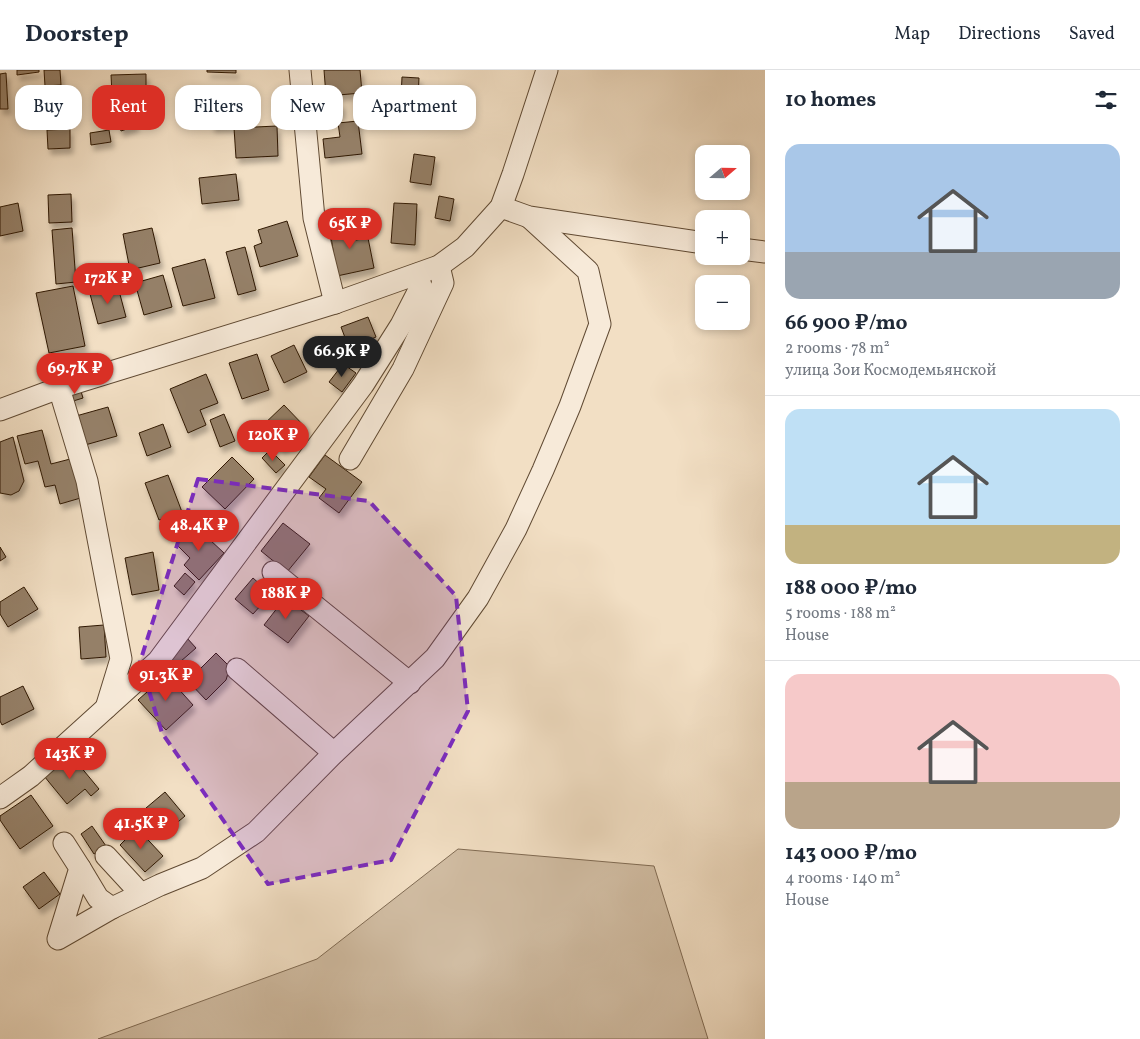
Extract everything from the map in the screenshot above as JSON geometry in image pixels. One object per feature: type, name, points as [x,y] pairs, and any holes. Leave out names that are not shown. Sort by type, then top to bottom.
[{"type":"street","points":[[300,70],[314,218],[335,303]]},
{"type":"street","points":[[0,410],[59,388],[335,303],[439,266],[465,247],[501,207],[547,70]]},
{"type":"street","points":[[501,207],[529,217],[695,242]]},
{"type":"street","points":[[80,868],[58,939],[112,908],[202,868],[256,832],[334,753],[435,658],[478,598],[516,529],[570,406],[600,324],[588,271],[529,217]]},
{"type":"street","points":[[750,250],[765,252]]},
{"type":"street","points":[[350,459],[403,369],[443,283],[439,266]]},
{"type":"street","points":[[0,798],[30,776],[158,661],[363,385],[401,325],[421,286],[418,274]]},
{"type":"street","points":[[59,388],[74,432],[87,481],[121,660],[106,708]]},
{"type":"street","points":[[273,572],[410,683]]},
{"type":"street","points":[[237,669],[334,753]]},
{"type":"street","points":[[64,843],[98,898],[112,908]]},
{"type":"street","points":[[106,856],[141,894]]},
{"type":"highlighted area","points":[[198,479],[369,501],[456,596],[468,711],[391,860],[268,884],[162,733],[140,662]]},
{"type":"shaded area","points":[[458,849],[654,866],[708,1039],[98,1039],[317,959]]},
{"type":"building","points":[[17,70],[39,70],[39,72],[17,75]]},
{"type":"building","points":[[44,70],[60,70],[61,85],[45,85]]},
{"type":"building","points":[[207,70],[236,70],[236,73],[207,72]]},
{"type":"building","points":[[324,70],[360,70],[361,85],[353,85],[353,94],[343,95],[343,85],[325,85]]},
{"type":"building","points":[[6,73],[8,109],[0,109],[0,74]]},
{"type":"building","points":[[146,74],[146,85],[112,85],[111,75]]},
{"type":"building","points":[[402,77],[419,78],[419,85],[402,85]]},
{"type":"building","points":[[343,122],[353,122],[353,130],[359,130],[362,154],[325,158],[323,139],[340,137],[339,130],[343,130]]},
{"type":"building","points":[[271,126],[271,130],[277,130],[278,156],[236,158],[234,130],[261,130],[261,127]]},
{"type":"building","points":[[47,130],[70,130],[70,148],[48,149]]},
{"type":"building","points":[[109,130],[111,142],[91,145],[90,133]]},
{"type":"building","points":[[414,154],[435,157],[431,185],[410,182]]},
{"type":"building","points":[[236,174],[239,200],[202,204],[199,178]]},
{"type":"building","points":[[71,194],[72,222],[49,223],[48,195]]},
{"type":"building","points":[[439,196],[454,199],[450,221],[435,218]]},
{"type":"building","points":[[18,203],[23,231],[0,236],[0,207]]},
{"type":"building","points":[[394,203],[417,204],[415,245],[391,243]]},
{"type":"building","points":[[287,221],[298,256],[260,267],[254,246],[262,243],[258,230]]},
{"type":"building","points":[[352,222],[356,240],[368,238],[374,268],[337,276],[329,224]]},
{"type":"building","points":[[72,228],[76,282],[56,284],[52,230]]},
{"type":"building","points":[[152,228],[160,263],[130,270],[123,234]]},
{"type":"building","points":[[245,247],[256,290],[238,295],[226,252]]},
{"type":"building","points":[[205,259],[215,298],[183,306],[172,268]]},
{"type":"building","points":[[163,275],[172,307],[144,315],[135,283]]},
{"type":"building","points":[[73,286],[85,346],[49,353],[36,293]]},
{"type":"building","points":[[118,287],[126,317],[98,324],[90,294]]},
{"type":"building","points":[[368,317],[376,337],[349,348],[341,327]]},
{"type":"building","points":[[294,345],[307,372],[284,383],[271,356]]},
{"type":"building","points":[[257,354],[269,390],[242,399],[229,363]]},
{"type":"building","points":[[343,364],[356,373],[342,392],[329,382]]},
{"type":"building","points":[[206,374],[218,403],[200,410],[206,425],[188,433],[170,389]]},
{"type":"building","points":[[80,388],[83,398],[70,402],[67,392]]},
{"type":"building","points":[[284,405],[306,428],[282,449],[261,427]]},
{"type":"building","points":[[108,407],[117,436],[85,445],[76,416]]},
{"type":"building","points":[[224,414],[235,441],[220,447],[210,420]]},
{"type":"building","points":[[163,424],[171,447],[147,456],[139,433]]},
{"type":"building","points":[[42,430],[51,464],[74,458],[84,497],[60,504],[55,485],[45,487],[38,461],[25,464],[17,436]]},
{"type":"building","points":[[13,437],[24,481],[19,491],[11,495],[0,493],[0,442]]},
{"type":"building","points":[[270,450],[285,465],[276,473],[262,458]]},
{"type":"building","points":[[325,455],[362,482],[339,513],[319,498],[326,489],[309,477]]},
{"type":"building","points":[[232,457],[254,479],[225,509],[202,487]]},
{"type":"building","points":[[168,475],[182,512],[159,520],[145,483]]},
{"type":"building","points":[[283,523],[310,544],[287,572],[261,551]]},
{"type":"building","points":[[194,525],[224,553],[199,580],[184,565],[190,558],[176,544]]},
{"type":"building","points":[[0,547],[6,557],[0,561]]},
{"type":"building","points":[[153,552],[159,590],[132,595],[125,558]]},
{"type":"building","points":[[185,573],[195,582],[184,595],[174,586]]},
{"type":"building","points":[[253,578],[271,594],[253,614],[235,599]]},
{"type":"building","points":[[24,587],[38,609],[8,627],[0,614],[0,602]]},
{"type":"building","points":[[285,598],[309,616],[288,643],[264,625]]},
{"type":"building","points":[[104,625],[106,657],[81,659],[79,627]]},
{"type":"building","points":[[187,638],[196,648],[173,668],[165,659]]},
{"type":"building","points":[[216,653],[230,667],[226,680],[206,700],[188,681]]},
{"type":"building","points":[[166,675],[193,705],[166,730],[138,700]]},
{"type":"building","points":[[23,686],[34,709],[2,725],[0,721],[0,697]]},
{"type":"building","points":[[70,754],[99,789],[91,796],[85,789],[67,804],[44,776]]},
{"type":"building","points":[[165,792],[185,816],[166,832],[146,808]]},
{"type":"building","points":[[31,795],[53,826],[20,849],[0,820],[0,816]]},
{"type":"building","points":[[92,826],[106,846],[94,854],[81,834]]},
{"type":"building","points":[[137,828],[163,856],[145,872],[120,845]]},
{"type":"building","points":[[44,872],[60,894],[39,909],[23,887]]}]
